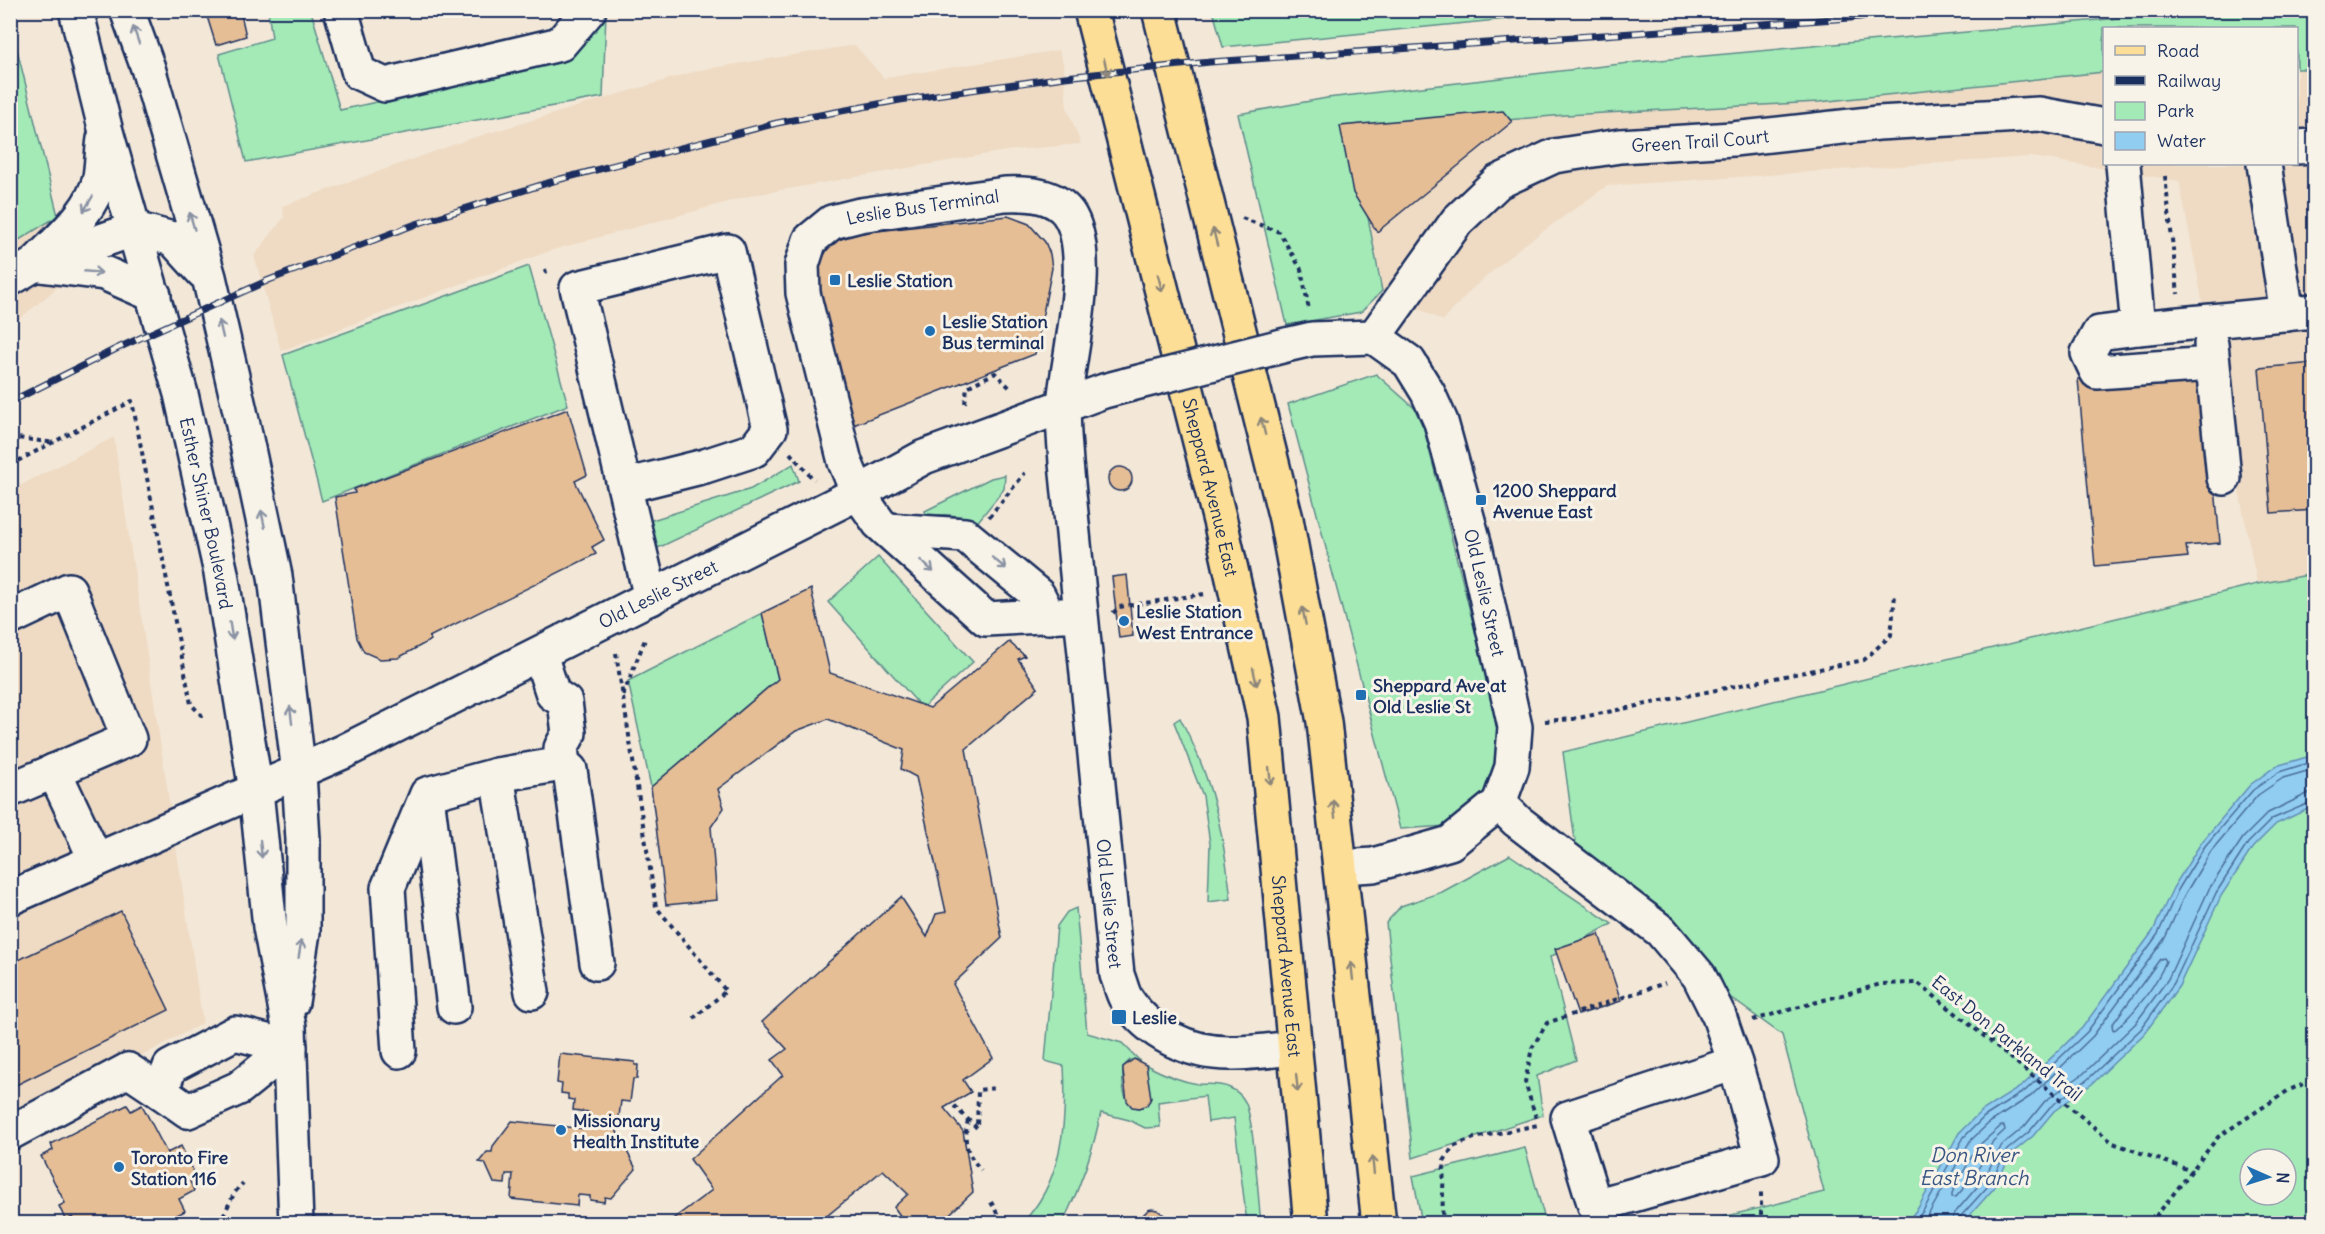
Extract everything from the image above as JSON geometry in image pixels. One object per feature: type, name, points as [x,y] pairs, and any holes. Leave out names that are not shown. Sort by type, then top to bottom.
[{"type":"main road","name":"Sheppard Avenue East","points":[[1091,10],[1221,525],[1264,717],[1311,1224]]},
{"type":"main road","points":[[1159,10],[1286,519],[1324,722],[1379,1224]]},
{"type":"street","name":"Esther Shiner Boulevard","points":[[76,10],[105,128],[181,394],[221,573],[256,791],[270,927],[289,1037],[296,1224]]},
{"type":"street","name":"Esther Shiner Boulevard","points":[[127,10],[148,68],[208,277],[240,411],[275,576],[298,773],[303,840],[303,932],[289,1037]]},
{"type":"street","points":[[341,10],[359,73],[385,85],[560,44],[589,10]]},
{"type":"street","name":"Green Trail Court","points":[[1374,337],[1457,221],[1498,182],[1554,156],[1620,146],[1733,139],[1878,123],[2040,114],[2103,126]]},
{"type":"street","points":[[23,271],[80,216],[92,198],[100,178],[105,128]]},
{"type":"street","points":[[2298,147],[2314,146]]},
{"type":"street","points":[[2123,165],[2138,328]]},
{"type":"street","points":[[2212,364],[2097,372],[2088,353],[2099,333],[2301,312],[2264,165]]},
{"type":"street","name":"Leslie Bus Terminal","points":[[1064,406],[1081,262],[1077,233],[1068,212],[1049,199],[1029,193],[1005,194],[860,215],[832,222],[810,240],[802,265],[803,293],[845,462],[858,493],[879,523],[986,619],[1081,614]]},
{"type":"street","points":[[23,271],[135,230],[173,239],[208,277]]},
{"type":"street","points":[[625,486],[705,466],[754,450],[770,429],[728,251],[578,288],[651,598]]},
{"type":"street","points":[[23,271],[104,273],[154,295]]},
{"type":"street","points":[[2210,321],[2212,364],[2224,478]]},
{"type":"street","name":"Old Leslie Street","points":[[10,898],[298,773],[540,655],[924,457],[1127,385],[1312,339],[1374,337],[1409,362],[1428,393],[1441,422],[1472,534],[1515,727],[1512,767],[1499,803]]},
{"type":"street","name":"Old Leslie Street","points":[[1064,406],[1066,463],[1117,975],[1125,997],[1143,1018],[1162,1034],[1196,1049],[1232,1053],[1293,1048]]},
{"type":"street","points":[[887,530],[965,535],[1038,595],[1049,617]]},
{"type":"street","points":[[10,618],[69,590],[129,739],[10,790]]},
{"type":"street","points":[[540,655],[553,694],[546,706],[549,738],[570,770],[597,963]]},
{"type":"street","points":[[427,794],[562,756]]},
{"type":"street","points":[[54,771],[96,860]]},
{"type":"street","points":[[497,775],[532,992]]},
{"type":"street","points":[[427,794],[454,1007]]},
{"type":"street","points":[[399,1052],[388,888],[427,794]]},
{"type":"street","points":[[1341,867],[1373,865],[1450,843],[1499,803],[1516,821],[1661,932],[1696,973],[1723,1028],[1735,1063],[1762,1158],[1595,1206],[1553,1121],[1735,1063]]},
{"type":"street","points":[[161,1092],[170,1067],[235,1033],[289,1037]]},
{"type":"street","points":[[10,1133],[128,1070],[188,1111],[238,1088],[289,1037]]},
{"type":"path","points":[[406,16],[428,10]]},
{"type":"path","points":[[2165,176],[2179,301]]},
{"type":"path","points":[[1236,215],[1279,232],[1301,268],[1309,311]]},
{"type":"path","points":[[965,403],[967,387],[995,374],[1010,388]]},
{"type":"path","points":[[10,465],[56,443],[132,401],[191,704],[201,715],[207,714]]},
{"type":"path","points":[[10,437],[56,443]]},
{"type":"path","points":[[985,522],[1025,473]]},
{"type":"path","points":[[1119,607],[1204,594]]},
{"type":"path","points":[[1542,721],[1573,719],[1864,660],[1891,635],[1895,596]]},
{"type":"path","points":[[623,695],[646,638]]},
{"type":"path","points":[[616,652],[656,908],[726,991],[694,1018]]},
{"type":"path","points":[[1442,1224],[1444,1161],[1454,1147],[1474,1138],[1553,1121],[1525,1082],[1532,1048],[1547,1023],[1696,973]]},
{"type":"path","name":"East Don Parkland Trail","points":[[1723,1028],[1881,984],[1918,983],[2113,1143],[2192,1171]]},
{"type":"path","points":[[2150,1224],[2218,1137],[2289,1090],[2314,1080]]},
{"type":"path","points":[[954,1106],[977,1128],[978,1090],[996,1088]]},
{"type":"path","points":[[968,1120],[965,1136],[970,1156],[981,1170]]},
{"type":"path","points":[[219,1224],[243,1183]]},
{"type":"path","points":[[991,1202],[1006,1224]]},
{"type":"shaded area","points":[[10,33],[74,274],[11,326],[10,326]]},
{"type":"shaded area","points":[[855,45],[884,78],[1059,50],[1064,65],[1067,107],[1081,144],[1006,151],[754,195],[553,250],[281,351],[254,256],[284,217],[282,206],[469,139],[699,70]]},
{"type":"shaded area","points":[[2298,69],[2314,69],[2314,574],[2257,584],[2179,181],[2032,157],[1607,186],[1517,250],[1471,290],[1443,321],[1382,291],[1351,133],[1565,115],[1819,102],[2103,72],[2103,165],[2298,165]]},
{"type":"shaded area","points":[[114,437],[203,1023],[11,1127],[11,490]]},
{"type":"green space","points":[[1213,10],[1588,11],[1223,47]]},
{"type":"green space","points":[[268,11],[311,11],[340,110],[565,60],[601,11],[606,11],[603,97],[246,162],[219,54],[272,38]]},
{"type":"green space","points":[[2314,11],[2314,69],[2298,69],[2298,27],[2103,27],[2103,72],[1819,102],[1565,115],[1352,133],[1382,291],[1361,312],[1287,325],[1238,114],[1327,98],[1638,62],[2120,18]]},
{"type":"green space","points":[[10,21],[58,216],[11,245],[10,245]]},
{"type":"green space","points":[[529,266],[568,405],[322,501],[283,355]]},
{"type":"green space","points":[[1376,374],[1420,413],[1500,730],[1492,785],[1447,826],[1400,829],[1288,404]]},
{"type":"green space","points":[[793,464],[799,481],[658,548],[649,521],[751,489]]},
{"type":"green space","points":[[1005,475],[1004,489],[976,524],[952,515],[926,516],[925,511],[991,478]]},
{"type":"green space","points":[[878,557],[973,662],[922,708],[828,602]]},
{"type":"green space","points":[[2314,574],[2314,1223],[1699,1223],[1824,1192],[1782,1035],[1720,990],[1578,863],[1563,752],[2257,584]]},
{"type":"green space","points":[[762,613],[778,679],[651,787],[628,681]]},
{"type":"green space","points":[[1180,718],[1209,784],[1220,828],[1231,899],[1208,902],[1210,844],[1203,796],[1174,722]]},
{"type":"green space","points":[[1510,855],[1612,924],[1550,957],[1576,1060],[1537,1076],[1543,1115],[1413,1158],[1386,923],[1401,906],[1442,892]]},
{"type":"green space","points":[[1076,908],[1087,1033],[1122,1043],[1139,1060],[1130,1060],[1123,1067],[1124,1093],[1126,1099],[1134,1107],[1140,1108],[1150,1101],[1146,1065],[1184,1081],[1226,1086],[1241,1096],[1250,1122],[1261,1223],[1247,1223],[1234,1118],[1208,1122],[1205,1096],[1158,1102],[1160,1127],[1145,1128],[1129,1120],[1101,1113],[1086,1167],[1065,1218],[1061,1223],[1021,1224],[1035,1208],[1046,1190],[1054,1170],[1063,1129],[1064,1066],[1045,1061],[1057,926],[1067,912]]},
{"type":"green space","points":[[1525,1148],[1546,1223],[1422,1223],[1413,1176]]},
{"type":"water","name":"Don River East Branch","points":[[2314,755],[2314,806],[2276,824],[2253,847],[2221,896],[2179,986],[2145,1033],[2092,1084],[2054,1111],[2033,1136],[2011,1154],[1994,1188],[1963,1223],[1906,1223],[1918,1208],[1959,1133],[1980,1112],[2022,1086],[2082,1028],[2153,931],[2173,888],[2201,843],[2250,785],[2276,766]]},
{"type":"building","points":[[205,10],[240,10],[246,36],[216,45]]},
{"type":"building","points":[[1503,111],[1512,122],[1377,232],[1353,193],[1340,126]]},
{"type":"building","name":"Leslie Station Bus terminal","points":[[1008,216],[1029,224],[1045,242],[1050,254],[1052,268],[1035,354],[833,433],[816,268],[829,247],[838,240],[860,233]]},
{"type":"building","points":[[2314,363],[2314,510],[2271,513],[2259,368]]},
{"type":"building","points":[[2197,368],[2199,399],[2207,398],[2220,543],[2186,546],[2188,557],[2095,566],[2078,379]]},
{"type":"building","points":[[568,409],[587,475],[575,481],[604,540],[592,547],[596,554],[429,637],[431,640],[398,658],[380,659],[364,652],[357,638],[335,497],[355,493],[354,489]]},
{"type":"building","points":[[1120,467],[1129,470],[1132,479],[1129,488],[1120,491],[1111,488],[1108,479],[1111,470]]},
{"type":"building","name":"Leslie Station West Entrance","points":[[1127,575],[1133,636],[1119,638],[1112,577]]},
{"type":"building","points":[[811,589],[830,673],[930,708],[1009,642],[1025,656],[1018,659],[1038,688],[966,749],[1002,938],[953,984],[993,1058],[963,1080],[971,1092],[944,1108],[963,1131],[973,1192],[939,1224],[906,1224],[894,1207],[908,1194],[883,1170],[817,1224],[666,1224],[712,1190],[690,1159],[783,1075],[772,1060],[787,1049],[762,1022],[901,897],[927,937],[936,914],[946,912],[916,777],[901,769],[904,750],[828,719],[796,731],[718,789],[724,808],[711,827],[717,900],[666,905],[651,787],[778,679],[762,613]]},
{"type":"building","points":[[121,911],[169,1010],[10,1088],[10,964]]},
{"type":"building","points":[[1599,934],[1621,1001],[1578,1015],[1555,949]]},
{"type":"building","name":"Missionary Health Institute","points":[[560,1054],[635,1062],[635,1065],[638,1065],[637,1079],[633,1079],[630,1102],[621,1101],[617,1132],[636,1169],[611,1198],[605,1197],[604,1202],[590,1200],[590,1196],[578,1195],[577,1206],[511,1199],[513,1174],[506,1174],[505,1184],[494,1183],[485,1163],[479,1162],[487,1152],[492,1152],[493,1146],[512,1121],[586,1129],[588,1112],[573,1110],[574,1100],[568,1099],[568,1094],[561,1093],[562,1084],[557,1083]]},
{"type":"building","points":[[1134,1059],[1146,1065],[1151,1098],[1147,1105],[1140,1108],[1132,1107],[1127,1101],[1123,1072],[1123,1067]]},
{"type":"building","name":"Toronto Fire Station 116","points":[[127,1105],[131,1111],[142,1105],[167,1153],[181,1146],[197,1178],[190,1181],[194,1191],[179,1199],[185,1211],[177,1215],[182,1224],[76,1224],[72,1217],[67,1220],[64,1217],[59,1206],[65,1203],[41,1156],[53,1150],[51,1144]]},
{"type":"building","points":[[1152,1209],[1164,1215],[1166,1224],[1141,1224],[1141,1217]]},
{"type":"railway","points":[[10,402],[118,348],[269,280],[416,224],[557,180],[777,123],[900,100],[1065,77],[1210,62],[1850,18],[1920,10]]},
{"type":"place","name":"Leslie Station","points":[[835,280]]},
{"type":"place","name":"Leslie Station Bus terminal","points":[[930,331]]},
{"type":"place","name":"1200 Sheppard Avenue East","points":[[1481,500]]},
{"type":"place","name":"Leslie Station West Entrance","points":[[1124,621]]},
{"type":"place","name":"Sheppard Ave at Old Leslie St","points":[[1361,695]]},
{"type":"place","name":"Leslie","points":[[1119,1017]]},
{"type":"place","name":"Missionary Health Institute","points":[[561,1130]]},
{"type":"place","name":"Toronto Fire Station 116","points":[[119,1167]]}]
